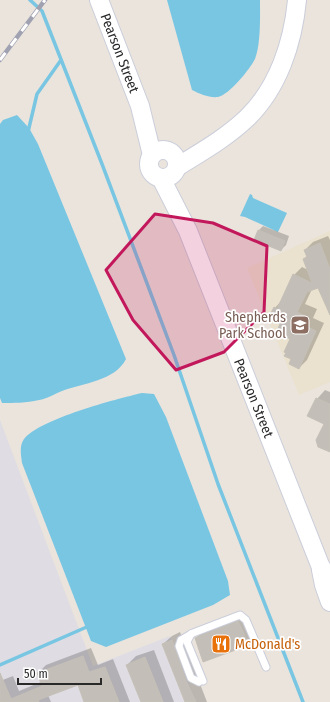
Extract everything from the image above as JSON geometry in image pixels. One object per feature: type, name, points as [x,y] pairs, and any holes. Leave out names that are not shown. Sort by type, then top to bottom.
[{"type":"main road","name":"Pearson Street","points":[[99,0],[140,106],[167,163],[188,231],[320,565],[330,582]]},
{"type":"main road","points":[[167,163],[222,138],[247,118],[268,91],[284,60],[296,19],[297,0]]},
{"type":"main road","name":"Pearson Street","points":[[320,565],[324,585],[330,602]]},
{"type":"lane","points":[[201,682],[191,678],[179,646],[181,640],[191,634],[240,615],[246,620],[266,667]]},
{"type":"highlighted area","points":[[155,214],[213,223],[267,246],[264,312],[224,352],[176,370],[133,320],[106,270]]},
{"type":"shaded area","name":"Shepherds Park School","points":[[330,231],[330,382],[299,395],[247,268]]},
{"type":"shaded area","points":[[0,420],[93,666],[170,636],[196,702],[0,702]]},
{"type":"water","points":[[167,0],[260,0],[259,38],[255,59],[249,69],[228,92],[218,97],[211,97],[192,90]]},
{"type":"water","points":[[17,115],[29,128],[38,144],[126,359],[121,366],[106,377],[62,391],[48,398],[25,402],[2,403],[0,398],[0,124],[3,120]]},
{"type":"water","points":[[250,194],[253,198],[287,213],[278,232],[240,216]]},
{"type":"water","points":[[142,393],[154,394],[166,417],[228,581],[230,595],[213,605],[106,647],[91,641],[22,463],[21,448],[24,439],[46,424],[79,411]]},
{"type":"building","points":[[258,230],[285,241],[281,251],[254,240]]},
{"type":"building","points":[[320,243],[330,269],[330,315],[318,288],[307,292],[297,312],[309,318],[306,326],[316,331],[299,369],[289,364],[291,359],[284,356],[286,353],[284,352],[290,339],[276,333],[280,324],[272,321],[274,317],[270,315],[274,307],[277,309],[293,274],[312,283],[303,259],[307,257],[304,250]]},
{"type":"building","points":[[316,398],[330,404],[330,452],[318,447],[316,440],[324,424],[307,416]]},
{"type":"building","points":[[238,621],[249,645],[203,662],[195,638]]},
{"type":"building","points":[[172,640],[186,680],[196,702],[185,702],[162,644]]},
{"type":"building","points":[[83,656],[89,672],[105,667],[119,702],[84,702],[78,685],[38,700],[39,702],[0,702],[0,673],[11,699],[42,686],[37,673]]},
{"type":"building","points":[[145,657],[163,702],[141,702],[126,665]]},
{"type":"waterway","points":[[30,0],[42,11],[102,164],[174,355],[218,484],[303,702]]},
{"type":"waterway","points":[[28,132],[37,94],[61,60]]},
{"type":"waterway","points":[[0,665],[89,626]]},
{"type":"railway","points":[[0,60],[45,0]]},
{"type":"place","name":"Shepherds Park School","points":[[300,325]]},
{"type":"place","name":"McDonald's","points":[[221,644]]}]
